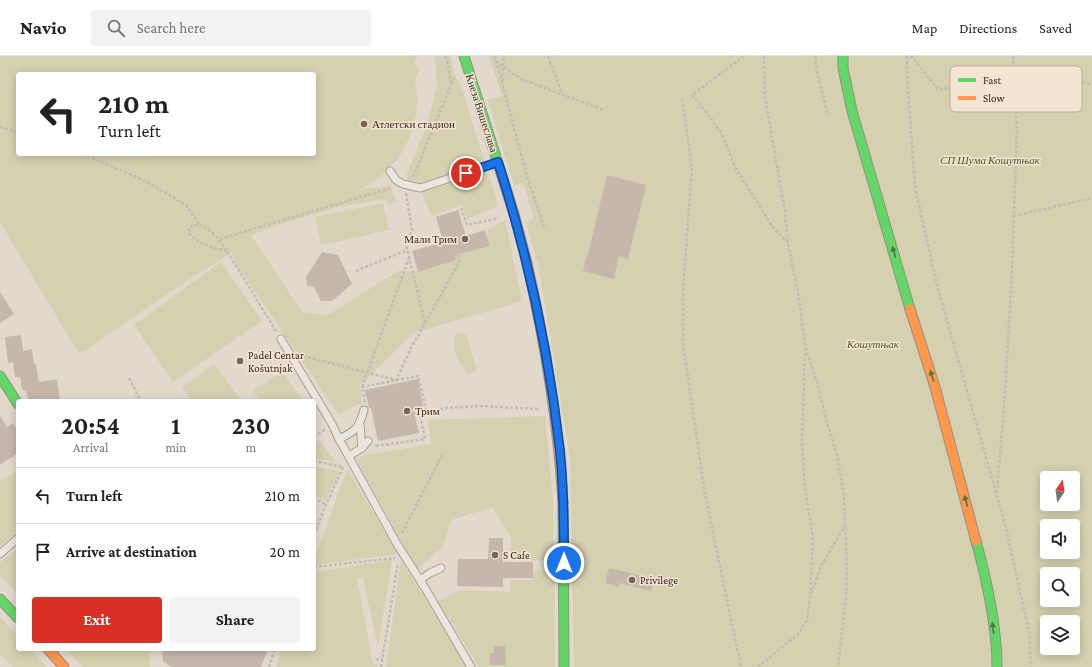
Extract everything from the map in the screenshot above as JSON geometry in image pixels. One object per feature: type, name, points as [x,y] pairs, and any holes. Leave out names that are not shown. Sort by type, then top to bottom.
[{"type":"street","name":"Кнеза Вишеслава","points":[[464,56],[514,214],[532,286],[555,411],[560,452],[564,517],[564,667]]},
{"type":"street","points":[[843,56],[843,68],[852,111],[915,326],[936,387],[985,574],[997,656],[997,667]]},
{"type":"street","points":[[0,376],[16,401]]},
{"type":"street","points":[[0,598],[16,616]]},
{"type":"street","points":[[50,651],[64,667]]},
{"type":"lane","points":[[390,171],[396,180],[420,188],[498,162]]},
{"type":"lane","points":[[281,339],[332,424],[397,544],[471,667]]},
{"type":"lane","points":[[362,448],[360,425],[364,410]]},
{"type":"lane","points":[[339,439],[349,434],[360,425]]},
{"type":"lane","points":[[349,456],[362,448],[368,441]]},
{"type":"lane","points":[[0,554],[16,540]]},
{"type":"lane","points":[[420,580],[441,568]]},
{"type":"path","points":[[446,56],[451,84]]},
{"type":"path","points":[[495,56],[526,173],[544,227]]},
{"type":"path","points":[[503,85],[504,56]]},
{"type":"path","points":[[548,56],[563,95]]},
{"type":"path","points":[[744,56],[692,95],[722,134],[735,167],[772,226],[788,244]]},
{"type":"path","points":[[758,667],[799,633],[807,620],[810,597],[813,538],[805,489],[802,441],[805,345],[798,292],[788,244],[785,212],[765,97],[764,56]]},
{"type":"path","points":[[815,56],[828,116]]},
{"type":"path","points":[[907,56],[915,187],[938,289],[1006,528],[1029,632],[1031,667]]},
{"type":"path","points":[[911,56],[939,90],[950,87]]},
{"type":"path","points":[[1013,56],[1014,66]]},
{"type":"path","points":[[496,61],[521,79],[603,110]]},
{"type":"path","points":[[425,322],[406,245],[412,230],[406,195],[406,184],[454,77]]},
{"type":"path","points":[[1082,82],[1092,84]]},
{"type":"path","points":[[682,99],[692,168],[683,289],[683,344],[705,494],[741,667]]},
{"type":"path","points":[[997,496],[1005,395],[1014,216],[1017,129],[1016,112]]},
{"type":"path","points":[[0,127],[16,131]]},
{"type":"path","points":[[89,156],[146,181],[187,206],[198,224],[209,228],[220,239],[281,339]]},
{"type":"path","points":[[220,239],[406,184]]},
{"type":"path","points":[[1014,216],[1092,198]]},
{"type":"path","points":[[461,208],[467,225],[501,218]]},
{"type":"path","points":[[198,224],[190,228],[188,233],[196,240],[212,248],[227,251]]},
{"type":"path","points":[[356,271],[407,251]]},
{"type":"path","points":[[396,380],[425,322],[460,262],[458,254]]},
{"type":"path","points":[[364,410],[365,405],[362,388],[409,258]]},
{"type":"path","points":[[805,345],[837,455],[844,496],[846,525],[846,596],[838,667]]},
{"type":"path","points":[[289,353],[396,380]]},
{"type":"path","points":[[362,388],[418,376],[427,413]]},
{"type":"path","points":[[129,378],[139,399]]},
{"type":"path","points":[[414,413],[420,415],[446,408],[478,406],[541,409]]},
{"type":"path","points":[[362,448],[425,439],[420,415]]},
{"type":"path","points":[[397,544],[442,455]]},
{"type":"path","points":[[316,461],[343,467],[316,530]]},
{"type":"path","points":[[316,498],[326,505]]},
{"type":"path","points":[[810,597],[821,566],[846,525]]},
{"type":"path","points":[[316,567],[400,557],[381,667]]},
{"type":"path","points":[[269,667],[274,651]]},
{"type":"path","points":[[376,660],[382,658]]},
{"type":"green space","points":[[0,56],[418,56],[413,63],[420,69],[415,81],[417,106],[415,120],[406,144],[400,155],[383,174],[361,189],[384,187],[389,184],[397,202],[388,205],[386,199],[339,207],[284,223],[251,235],[302,312],[328,315],[398,271],[418,271],[455,260],[455,255],[490,246],[487,230],[505,220],[522,301],[414,333],[360,385],[362,403],[338,414],[235,262],[232,252],[158,300],[85,351],[78,352],[0,222]]},
{"type":"green space","points":[[435,56],[451,56],[453,71],[462,89],[485,163],[421,183],[407,180],[407,173],[425,131],[437,86]]},
{"type":"green space","name":"Кошутњак","points":[[489,56],[1092,56],[1092,667],[574,667],[570,458],[539,269],[526,222],[534,218],[523,183],[514,185],[488,100],[502,96]]},
{"type":"green space","points":[[488,172],[498,206],[467,219],[462,205],[431,216],[422,192]]},
{"type":"green space","points":[[383,203],[389,230],[321,245],[315,217]]},
{"type":"green space","points":[[221,262],[262,321],[173,382],[134,325]]},
{"type":"green space","points":[[456,333],[466,334],[477,370],[468,375],[456,356],[454,340]]},
{"type":"green space","points":[[214,364],[240,399],[191,399],[182,387]]},
{"type":"green space","points":[[282,372],[302,399],[259,399],[253,391]]},
{"type":"green space","points":[[545,416],[553,501],[553,561],[511,559],[511,538],[492,507],[451,520],[443,546],[417,570],[357,460],[362,456],[431,444],[428,420]]},
{"type":"green space","points":[[319,440],[336,462],[316,458],[316,442]]},
{"type":"green space","points":[[316,467],[340,471],[325,501],[316,495]]},
{"type":"green space","points":[[347,469],[398,554],[316,565],[316,555]]},
{"type":"green space","points":[[16,471],[16,533],[0,546],[0,481]]},
{"type":"green space","points":[[16,550],[16,592],[0,576],[0,562]]},
{"type":"green space","points":[[392,560],[378,647],[363,578],[357,579],[373,664],[377,664],[377,667],[276,667],[281,651],[316,651],[316,572]]},
{"type":"green space","points":[[401,560],[467,667],[386,667]]},
{"type":"green space","points":[[535,570],[554,572],[555,667],[479,667],[438,601],[460,590],[511,592],[510,580],[532,580]]},
{"type":"green space","points":[[0,617],[16,634],[16,651],[32,651],[47,667],[13,667],[0,654]]},
{"type":"green space","points":[[68,651],[149,651],[150,667],[83,667]]},
{"type":"building","points":[[607,175],[646,185],[628,259],[619,256],[614,279],[583,271]]},
{"type":"building","name":"Мали Трим","points":[[458,210],[466,236],[485,230],[490,246],[455,255],[455,260],[418,272],[412,251],[443,242],[436,217]]},
{"type":"building","points":[[322,252],[338,255],[352,284],[332,301],[321,301],[314,287],[307,286],[306,277]]},
{"type":"building","points":[[0,292],[14,314],[0,323]]},
{"type":"building","points":[[21,335],[23,351],[32,349],[39,382],[57,379],[60,399],[28,399],[26,391],[22,389],[20,377],[15,377],[13,362],[8,363],[5,337]]},
{"type":"building","name":"Трим","points":[[418,379],[423,407],[413,409],[419,433],[378,441],[371,408],[369,408],[365,390]]},
{"type":"building","points":[[0,416],[7,427],[13,423],[16,428],[16,454],[0,465]]},
{"type":"building","points":[[489,538],[503,538],[503,562],[533,562],[533,578],[503,578],[503,587],[457,586],[458,559],[488,559]]},
{"type":"building","points":[[609,568],[654,579],[651,591],[619,583],[619,587],[605,583]]},
{"type":"building","points":[[494,646],[505,646],[506,665],[490,665],[490,653],[494,653]]},
{"type":"building","points":[[162,651],[267,651],[261,667],[171,667],[163,661]]},
{"type":"traffic: fast","points":[[464,56],[514,214],[527,263]]},
{"type":"traffic: fast","points":[[843,56],[843,68],[852,111],[910,309]]},
{"type":"traffic: fast","points":[[0,376],[16,401]]},
{"type":"traffic: fast","points":[[563,502],[564,667]]},
{"type":"traffic: fast","points":[[976,541],[991,603],[997,651],[997,667]]},
{"type":"traffic: fast","points":[[0,599],[16,616]]},
{"type":"traffic: slow","points":[[527,263],[540,322],[550,382],[558,442],[563,502]]},
{"type":"traffic: slow","points":[[910,309],[935,387],[976,541]]},
{"type":"traffic: slow","points":[[50,651],[64,667]]},
{"type":"place","name":"Атлетски стадион","points":[[364,124]]},
{"type":"place","name":"Мали Трим","points":[[465,239]]},
{"type":"place","name":"Padel Centar Košutnjak","points":[[240,361]]},
{"type":"place","name":"Трим","points":[[407,411]]},
{"type":"place","name":"S Cafe","points":[[495,555]]},
{"type":"place","name":"Privilege","points":[[632,580]]},
{"type":"route","points":[[466,173],[498,162],[523,247],[540,327],[555,411],[560,452],[564,517],[564,563]]},
{"type":"park label","name":"СП Шума Кошутњак","points":[[990,160]]}]
